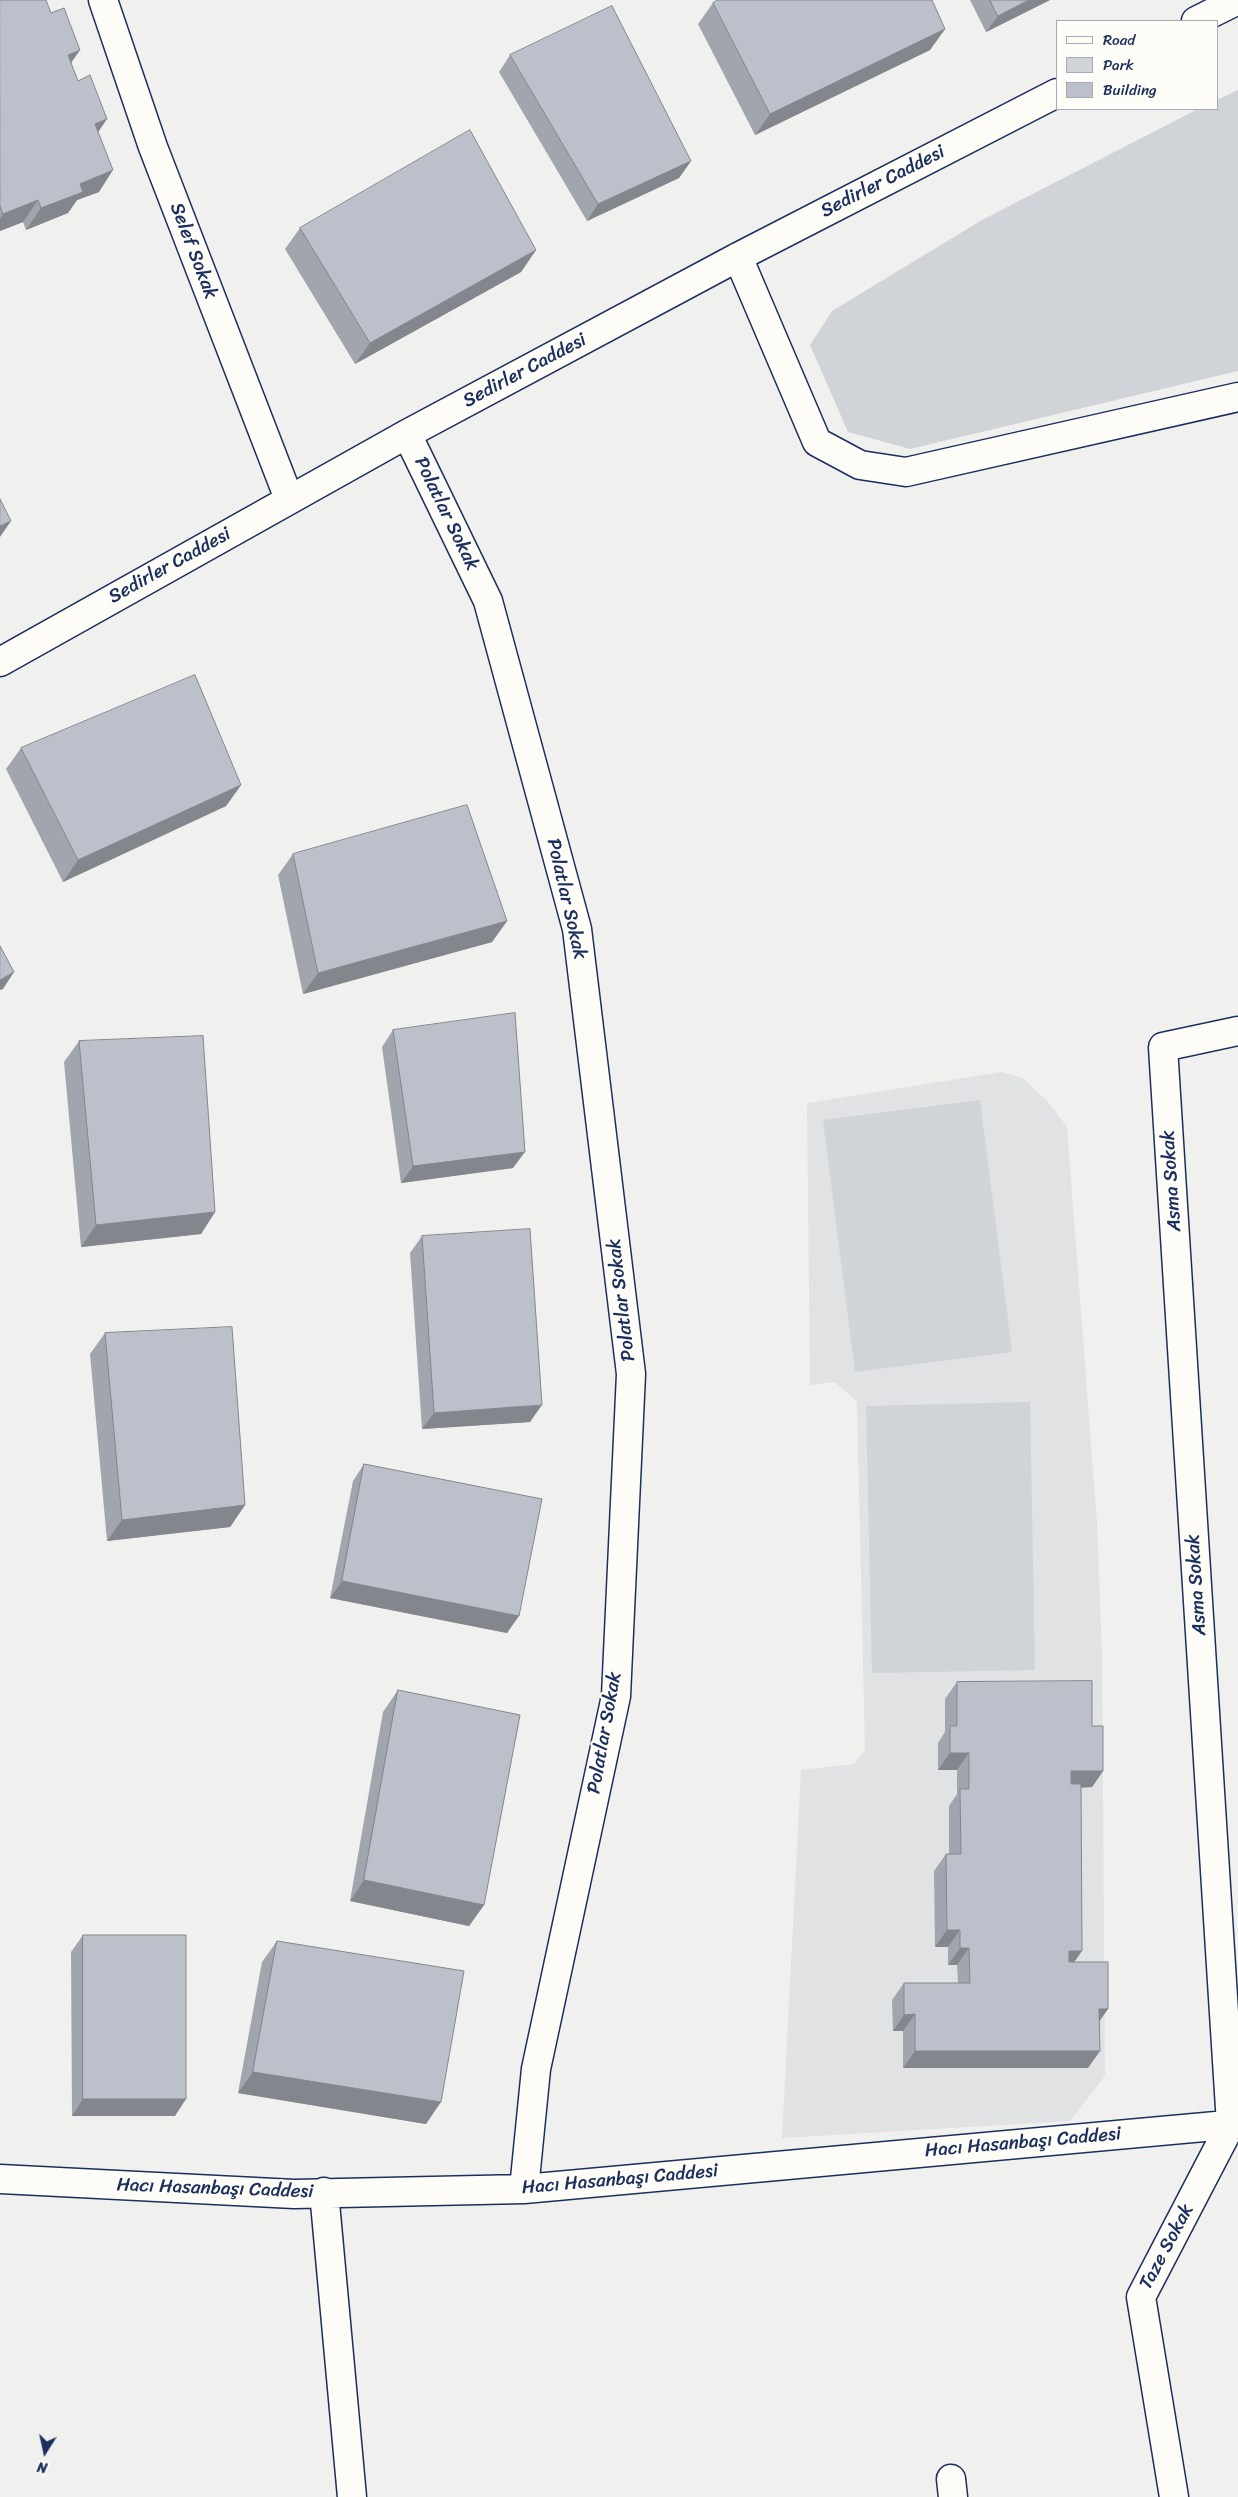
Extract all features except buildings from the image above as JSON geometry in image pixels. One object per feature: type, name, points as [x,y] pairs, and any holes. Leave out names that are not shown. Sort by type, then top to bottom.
[{"type":"street","name":"Selef Sokak","points":[[103,0],[153,147],[289,499]]},
{"type":"street","points":[[1198,20],[1238,0]]},
{"type":"street","name":"Sedirler Caddesi","points":[[0,662],[407,434],[738,257],[1056,94]]},
{"type":"street","points":[[738,257],[817,442],[860,465],[906,472],[1238,397]]},
{"type":"street","name":"Polatlar Sokak","points":[[407,434],[488,601],[577,929],[631,1374],[616,1696],[536,2069],[524,2189]]},
{"type":"street","name":"Asma Sokak","points":[[1235,2124],[1163,1047],[1238,1031]]},
{"type":"street","name":"Hacı Hasanbaşı Caddesi","points":[[0,2179],[294,2194],[524,2189],[1235,2124]]},
{"type":"street","name":"Taze Sokak","points":[[1174,2497],[1141,2297],[1235,2124]]},
{"type":"street","points":[[324,2192],[352,2497]]},
{"type":"shaded area","points":[[1002,1072],[1023,1078],[1049,1103],[1067,1127],[1097,1523],[1102,1656],[1105,2076],[1070,2121],[782,2138],[801,1770],[854,1764],[865,1750],[857,1402],[835,1382],[810,1385],[807,1103]]},
{"type":"green space","points":[[1238,90],[1238,371],[910,449],[848,432],[810,345],[832,311],[982,220],[1196,110],[1218,110],[1218,100]]},
{"type":"green space","points":[[980,1100],[1012,1352],[855,1372],[823,1120]]},
{"type":"green space","points":[[1030,1402],[1035,1670],[872,1673],[866,1406]]}]
